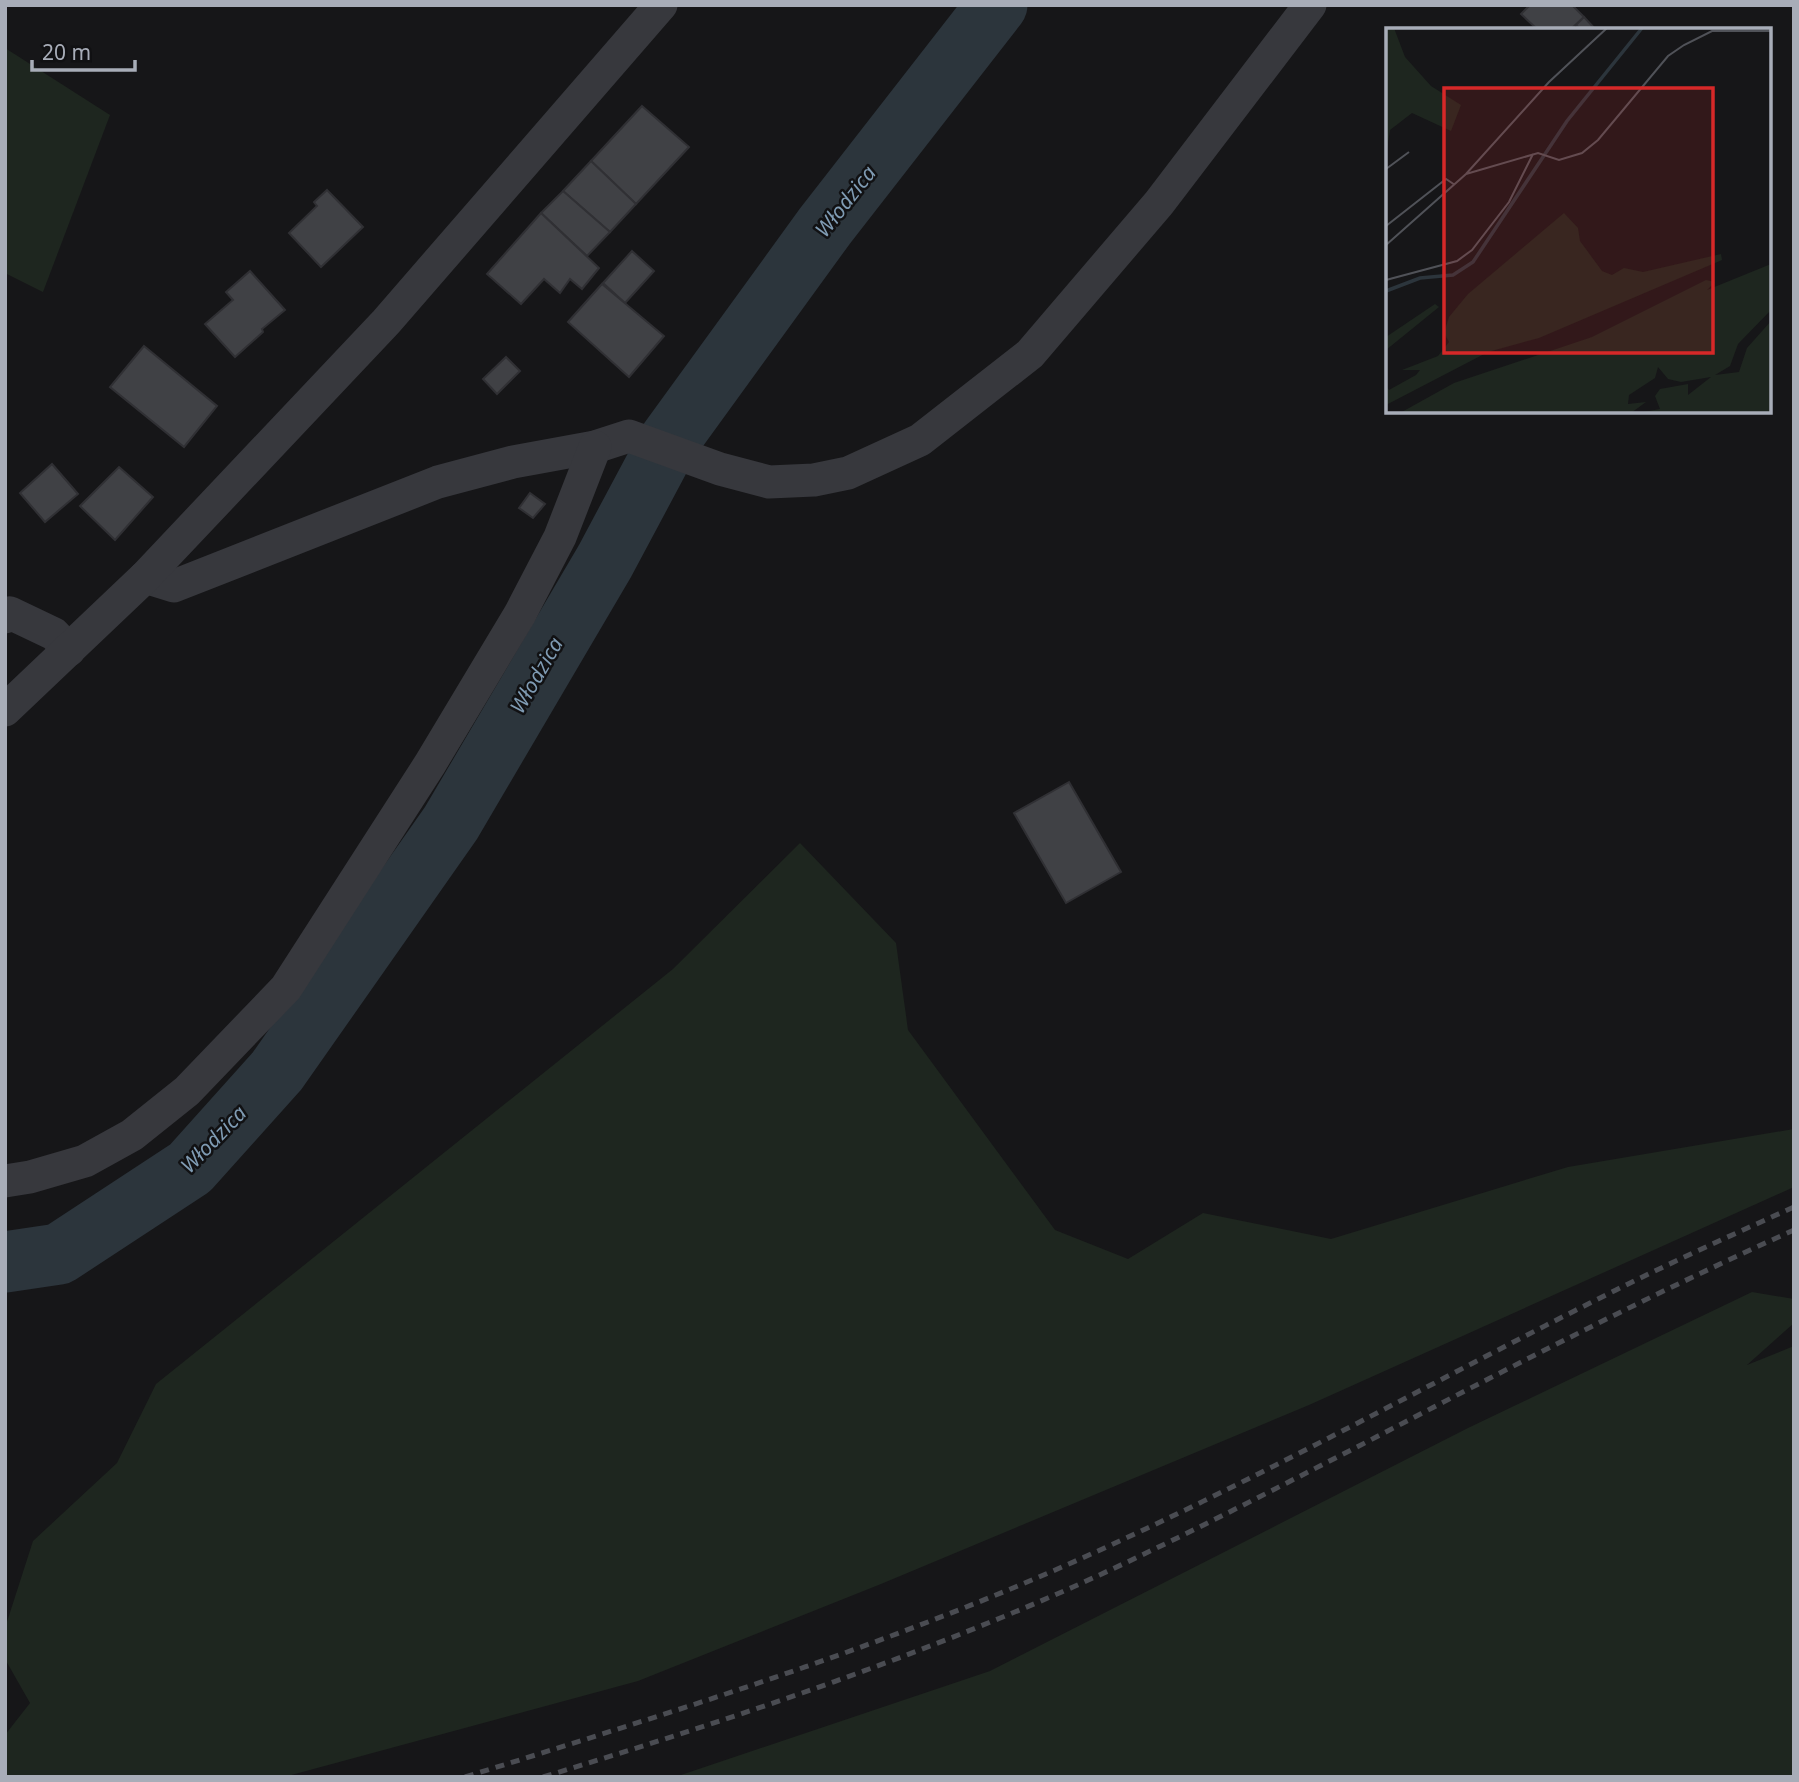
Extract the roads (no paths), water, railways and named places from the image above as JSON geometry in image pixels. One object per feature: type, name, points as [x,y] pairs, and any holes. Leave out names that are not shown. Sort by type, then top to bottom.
[{"type":"street","points":[[5,710],[145,576],[386,322],[661,5]]},
{"type":"street","points":[[145,576],[174,586],[438,482],[513,462],[595,447],[629,436],[720,469],[769,482],[814,480],[848,473],[920,440],[1030,354],[1159,203],[1310,5]]},
{"type":"street","points":[[18,1179],[85,1161],[132,1135],[187,1091],[286,988],[430,764],[520,614],[559,537],[595,447]]},
{"type":"street","points":[[5,617],[10,613],[54,634],[69,650]]},
{"type":"waterway","name":"Włodzica","points":[[5,1262],[59,1254],[190,1168],[277,1071],[451,823],[605,561],[669,441],[825,226],[997,5]]},
{"type":"railway","points":[[465,1777],[692,1705],[841,1654],[989,1598],[1062,1567],[1202,1502],[1638,1279],[1794,1207]]},
{"type":"railway","points":[[543,1777],[811,1690],[943,1641],[1073,1587],[1216,1519],[1628,1308],[1794,1230]]}]
